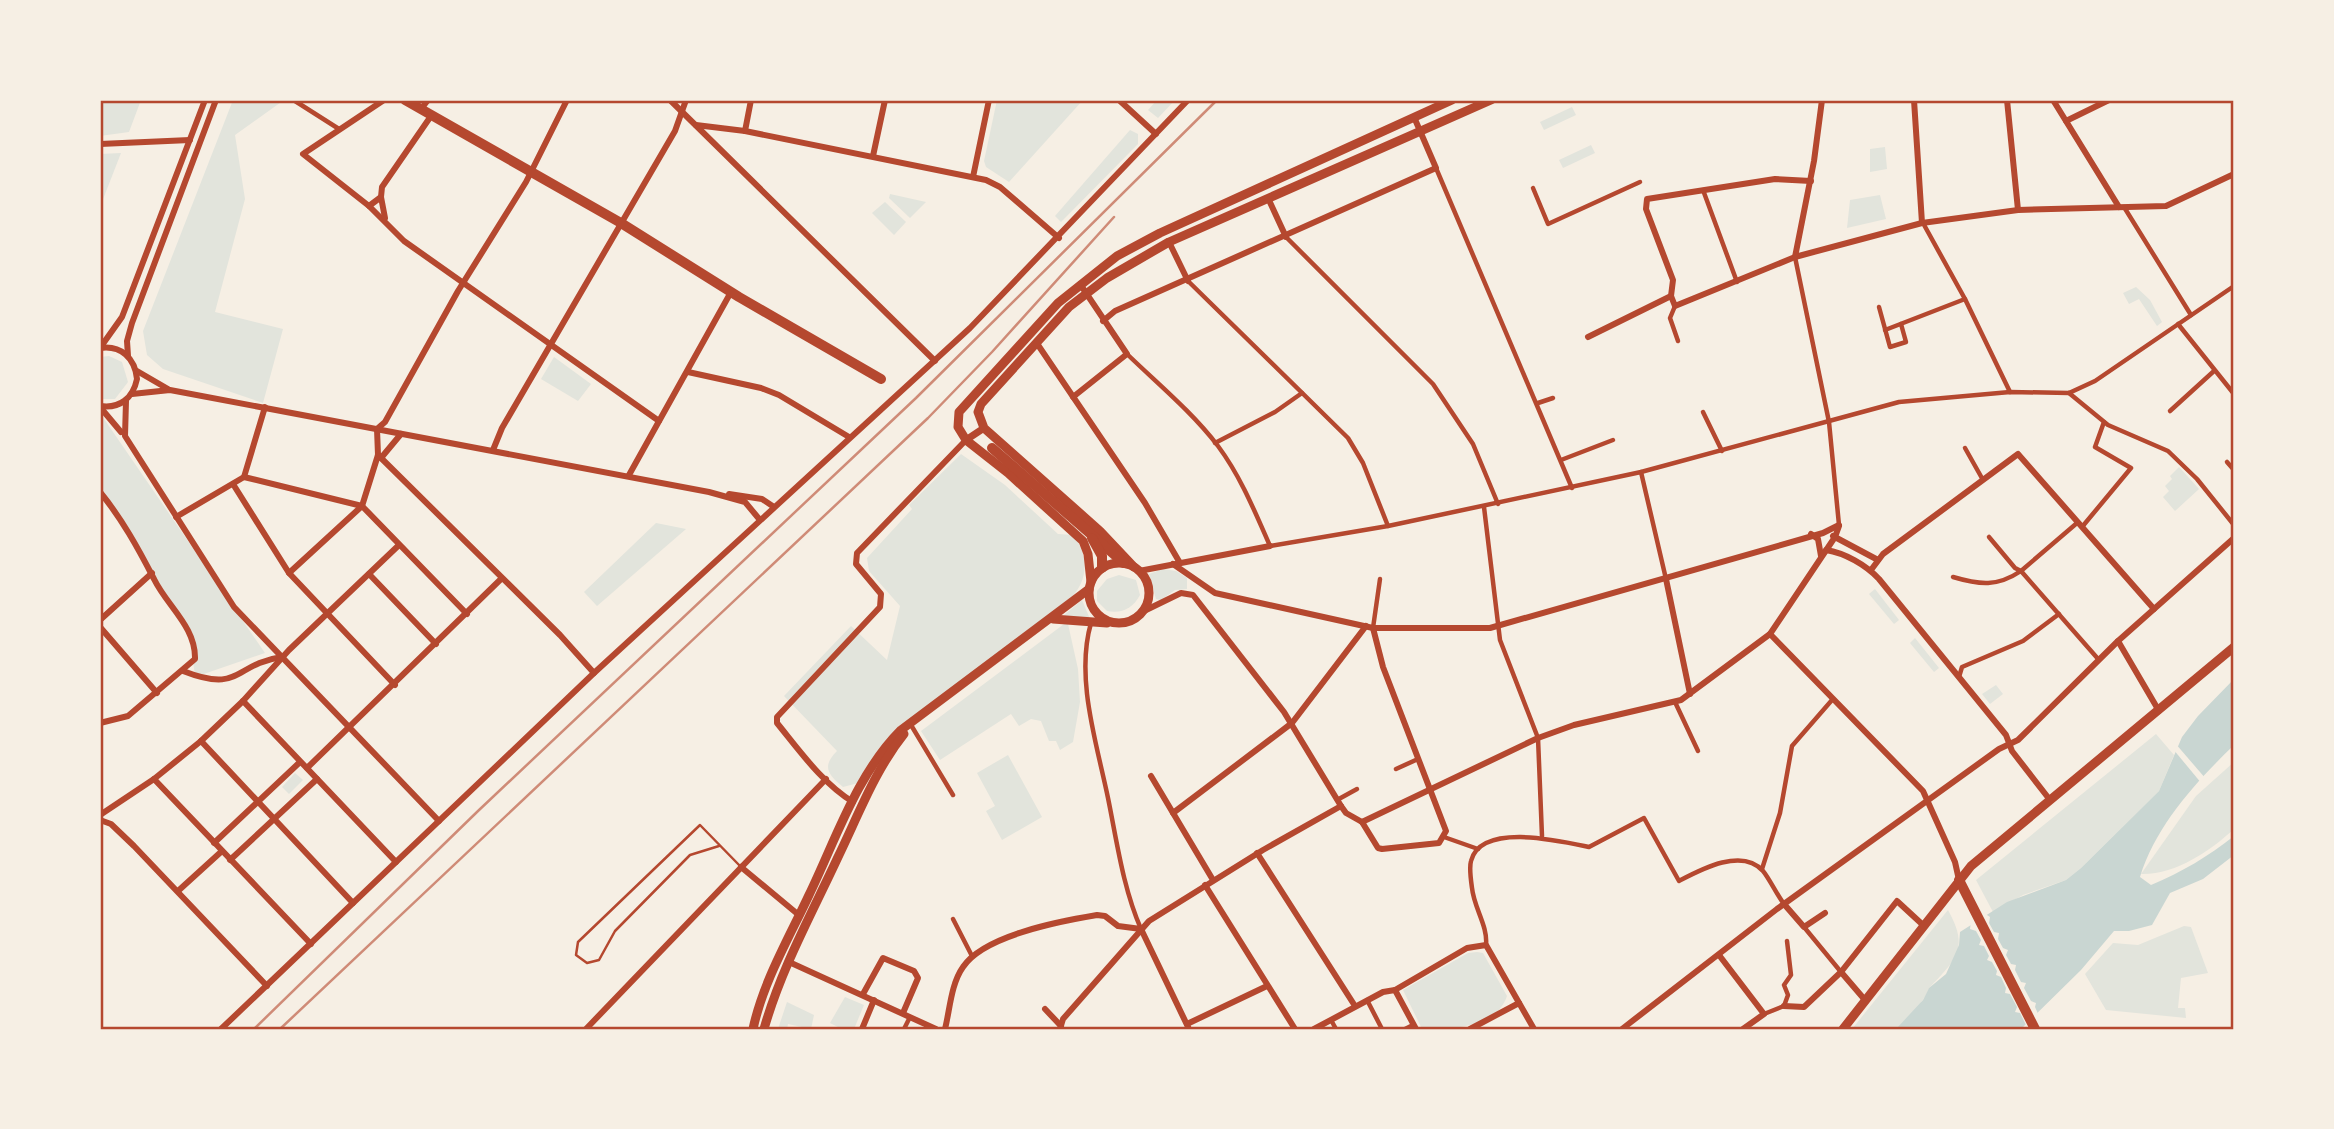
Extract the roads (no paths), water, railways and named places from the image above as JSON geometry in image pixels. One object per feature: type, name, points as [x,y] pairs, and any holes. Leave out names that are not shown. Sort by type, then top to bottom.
[{"type":"highway","points":[[405,100],[621,223],[731,292],[881,379]]},
{"type":"highway","points":[[992,448],[1132,567]]},
{"type":"highway","points":[[1088,532],[1098,548],[1102,568]]},
{"type":"highway","points":[[1959,880],[2035,1026]]},
{"type":"main road","points":[[1115,623],[1097,614],[1090,603],[1088,554],[1077,534],[966,440],[958,427],[959,412],[1058,303],[1117,256],[1160,233],[1452,100]]},
{"type":"main road","points":[[1053,619],[1115,623],[1130,621],[1142,612],[1149,591],[1100,531],[984,428],[978,412],[981,404],[1085,293],[1169,242],[1491,100]]},
{"type":"main road","points":[[753,1029],[764,992],[853,802],[874,761],[887,744],[901,730],[1053,619],[1090,586],[1102,568],[1132,567]]},
{"type":"main road","points":[[1843,1029],[1959,880],[1991,848],[2234,648]]},
{"type":"main road","points":[[789,961],[884,763],[911,725]]},
{"type":"main road","points":[[853,802],[861,798],[874,770],[884,763]]},
{"type":"main road","points":[[843,847],[844,834],[855,811],[853,802]]},
{"type":"main road","points":[[800,916],[809,912],[817,892],[825,887]]},
{"type":"main road","points":[[764,1029],[802,926],[800,916]]},
{"type":"street","points":[[100,348],[122,317],[205,100]]},
{"type":"street","points":[[170,390],[136,371],[128,356],[127,341],[216,100]]},
{"type":"street","points":[[384,100],[303,154],[386,220],[404,241],[465,281],[659,421]]},
{"type":"street","points":[[421,110],[428,100]]},
{"type":"street","points":[[670,100],[935,361]]},
{"type":"street","points":[[493,450],[502,428],[684,113],[686,100]]},
{"type":"street","points":[[745,131],[751,100]]},
{"type":"street","points":[[873,156],[883,100]]},
{"type":"street","points":[[973,177],[989,100]]},
{"type":"street","points":[[1119,100],[1156,134]]},
{"type":"street","points":[[221,1029],[594,673],[849,436],[935,361],[1059,238],[1188,100]]},
{"type":"street","points":[[1822,100],[1811,181],[1795,257],[1829,422],[1839,525],[1846,541]]},
{"type":"street","points":[[1914,100],[1922,223],[1965,299],[2010,392]]},
{"type":"street","points":[[2007,100],[2018,210]]},
{"type":"street","points":[[2053,100],[2191,315]]},
{"type":"street","points":[[2066,121],[2109,100]]},
{"type":"street","points":[[295,101],[339,129]]},
{"type":"street","points":[[377,429],[385,422],[531,172],[568,102]]},
{"type":"street","points":[[386,220],[381,197],[382,187],[432,116]]},
{"type":"street","points":[[1414,117],[1572,488]]},
{"type":"street","points":[[696,125],[745,131],[973,177],[1000,187],[1059,238]]},
{"type":"street","points":[[710,140],[716,126]]},
{"type":"street","points":[[100,144],[190,140]]},
{"type":"street","points":[[1103,321],[1115,311],[1188,281],[1436,168]]},
{"type":"street","points":[[1675,306],[1795,257],[1922,223],[2018,210],[2172,204],[2234,174]]},
{"type":"street","points":[[1678,341],[1670,318],[1675,306],[1671,296],[1673,280],[1646,209],[1647,200],[1703,189],[1787,178],[1811,181]]},
{"type":"street","points":[[1533,188],[1548,224],[1640,182]]},
{"type":"street","points":[[1703,189],[1737,282]]},
{"type":"street","points":[[369,206],[381,197]]},
{"type":"street","points":[[1268,198],[1286,237],[1433,384],[1473,444],[1498,504]]},
{"type":"street","points":[[1169,242],[1188,281],[1348,438],[1357,450],[1388,526]]},
{"type":"street","points":[[1080,284],[1127,354],[1217,445],[1241,483],[1270,547]]},
{"type":"street","points":[[1132,567],[1177,563],[1270,547],[1498,504],[1641,472],[1899,402],[2010,392],[2069,393],[2095,381],[2234,286]]},
{"type":"street","points":[[629,475],[731,292]]},
{"type":"street","points":[[1588,337],[1671,296]]},
{"type":"street","points":[[1885,330],[1965,299]]},
{"type":"street","points":[[1879,307],[1890,347],[1906,342],[1901,324]]},
{"type":"street","points":[[2178,324],[2234,394]]},
{"type":"street","points":[[1037,342],[1177,563],[1216,593],[1369,627],[1498,627],[1811,534],[1823,533],[1839,525]]},
{"type":"street","points":[[100,348],[115,348],[128,356]]},
{"type":"street","points":[[1073,397],[1127,354]]},
{"type":"street","points":[[100,407],[126,401],[132,394],[136,371]]},
{"type":"street","points":[[2170,411],[2214,371]]},
{"type":"street","points":[[688,372],[770,391],[849,436]]},
{"type":"street","points":[[132,394],[170,390],[629,475],[745,502],[760,520]]},
{"type":"street","points":[[1217,445],[1275,412],[1302,393]]},
{"type":"street","points":[[2069,393],[2104,422],[2168,451],[2197,479],[2234,525]]},
{"type":"street","points":[[1537,403],[1553,398]]},
{"type":"street","points":[[126,401],[125,436],[234,607],[439,821]]},
{"type":"street","points":[[100,407],[121,432]]},
{"type":"street","points":[[176,517],[244,477],[265,407]]},
{"type":"street","points":[[1703,412],[1722,451]]},
{"type":"street","points":[[1953,577],[1973,583],[2004,583],[2079,525],[2131,468],[2095,447],[2104,422]]},
{"type":"street","points":[[853,802],[826,779],[777,723],[780,711],[880,607],[881,594],[856,564],[857,553],[966,440],[984,428]]},
{"type":"street","points":[[377,429],[380,456],[560,635],[594,673]]},
{"type":"street","points":[[289,573],[362,506],[380,456],[401,434]]},
{"type":"street","points":[[1560,460],[1613,440]]},
{"type":"street","points":[[1965,448],[1983,480]]},
{"type":"street","points":[[1871,570],[1878,560],[2018,454],[2154,609]]},
{"type":"street","points":[[2227,462],[2234,470]]},
{"type":"street","points":[[1641,472],[1690,694]]},
{"type":"street","points":[[244,477],[362,506],[467,614]]},
{"type":"street","points":[[233,484],[289,573],[395,685]]},
{"type":"street","points":[[100,492],[145,557],[195,645],[195,659],[157,694],[128,716],[101,722]]},
{"type":"street","points":[[709,492],[762,499],[774,507]]},
{"type":"street","points":[[1484,507],[1500,640],[1538,738],[1542,836]]},
{"type":"street","points":[[1362,822],[1538,738],[1574,725],[1675,702],[1690,694],[1770,634],[1835,537],[1839,525]]},
{"type":"street","points":[[1823,533],[1846,541],[1878,560]]},
{"type":"street","points":[[1811,534],[1818,539],[1824,553]]},
{"type":"street","points":[[1835,537],[1843,555]]},
{"type":"street","points":[[1989,537],[2099,660]]},
{"type":"street","points":[[1622,1029],[1784,904],[2009,743],[2018,740],[2118,641],[2234,538]]},
{"type":"street","points":[[100,814],[154,779],[201,741],[243,701],[282,657],[399,545]]},
{"type":"street","points":[[1824,553],[1843,555],[1871,570],[2006,735],[2050,800]]},
{"type":"street","points":[[100,620],[152,573]]},
{"type":"street","points":[[369,574],[436,644]]},
{"type":"street","points":[[307,768],[501,579]]},
{"type":"street","points":[[1173,813],[1292,723],[1369,627],[1380,579]]},
{"type":"street","points":[[1142,612],[1181,593],[1193,595],[1292,723],[1346,813],[1362,822],[1380,849],[1439,843],[1446,831],[1369,627]]},
{"type":"street","points":[[1959,678],[1962,667],[2023,641],[2059,614]]},
{"type":"street","points":[[1091,622],[1086,659],[1088,693],[1123,871],[1140,929],[1188,1027],[1267,986]]},
{"type":"street","points":[[100,627],[157,694]]},
{"type":"street","points":[[1770,634],[1923,791],[1955,862],[1959,880]]},
{"type":"street","points":[[2118,641],[2159,711]]},
{"type":"street","points":[[183,671],[218,682],[239,675],[262,661],[282,657]]},
{"type":"street","points":[[1762,869],[1780,813],[1792,746],[1832,700]]},
{"type":"street","points":[[243,701],[396,862]]},
{"type":"street","points":[[1675,702],[1698,751]]},
{"type":"street","points":[[911,725],[953,795]]},
{"type":"street","points":[[201,741],[353,903]]},
{"type":"street","points":[[1396,769],[1418,759]]},
{"type":"street","points":[[214,843],[300,762]]},
{"type":"street","points":[[1151,776],[1213,880]]},
{"type":"street","points":[[154,779],[311,944]]},
{"type":"street","points":[[230,860],[317,779]]},
{"type":"street","points":[[586,1029],[826,779]]},
{"type":"street","points":[[1060,1028],[1063,1019],[1118,958],[1140,929],[1357,789]]},
{"type":"street","points":[[111,824],[114,804]]},
{"type":"street","points":[[1534,1029],[1486,945],[1487,936],[1472,891],[1470,862],[1478,849],[1490,840],[1542,836],[1589,847],[1644,818],[1679,881],[1720,864],[1737,861],[1762,869],[1784,904],[1865,1000]]},
{"type":"street","points":[[100,820],[111,824],[267,986]]},
{"type":"street","points":[[1444,837],[1478,849]]},
{"type":"street","points":[[178,891],[222,851]]},
{"type":"street","points":[[1257,853],[1355,1006]]},
{"type":"street","points":[[741,867],[800,916]]},
{"type":"street","points":[[1205,885],[1237,932],[1295,1029]]},
{"type":"street","points":[[1743,1029],[1764,1014],[1784,1006],[1804,1007],[1841,972],[1897,901],[1923,925]]},
{"type":"street","points":[[1804,927],[1825,913]]},
{"type":"street","points":[[944,1029],[957,978],[972,956],[1022,932],[1097,915],[1105,916],[1118,926],[1140,929]]},
{"type":"street","points":[[953,919],[972,956]]},
{"type":"street","points":[[1784,1006],[1788,995],[1784,985],[1791,975],[1787,941]]},
{"type":"street","points":[[1314,1029],[1367,1000],[1395,990],[1467,948],[1486,945]]},
{"type":"street","points":[[1719,955],[1764,1014]]},
{"type":"street","points":[[863,994],[883,958],[914,971],[918,978],[904,1029]]},
{"type":"street","points":[[789,961],[936,1029]]},
{"type":"street","points":[[1395,990],[1415,1027],[1405,1029]]},
{"type":"street","points":[[862,1029],[874,1000]]},
{"type":"street","points":[[1367,1000],[1382,1029]]},
{"type":"street","points":[[1470,1029],[1519,1003]]},
{"type":"street","points":[[1045,1009],[1060,1028]]},
{"type":"street","points":[[1331,1020],[1336,1029]]},
{"type":"lane","points":[[719,846],[690,855],[615,931],[599,960],[587,963],[576,955],[578,942],[700,825],[741,867]]},
{"type":"railway","points":[[254,1029],[478,811],[916,398],[1217,100]]},
{"type":"railway","points":[[280,1029],[928,418],[992,352],[1114,217]]}]
